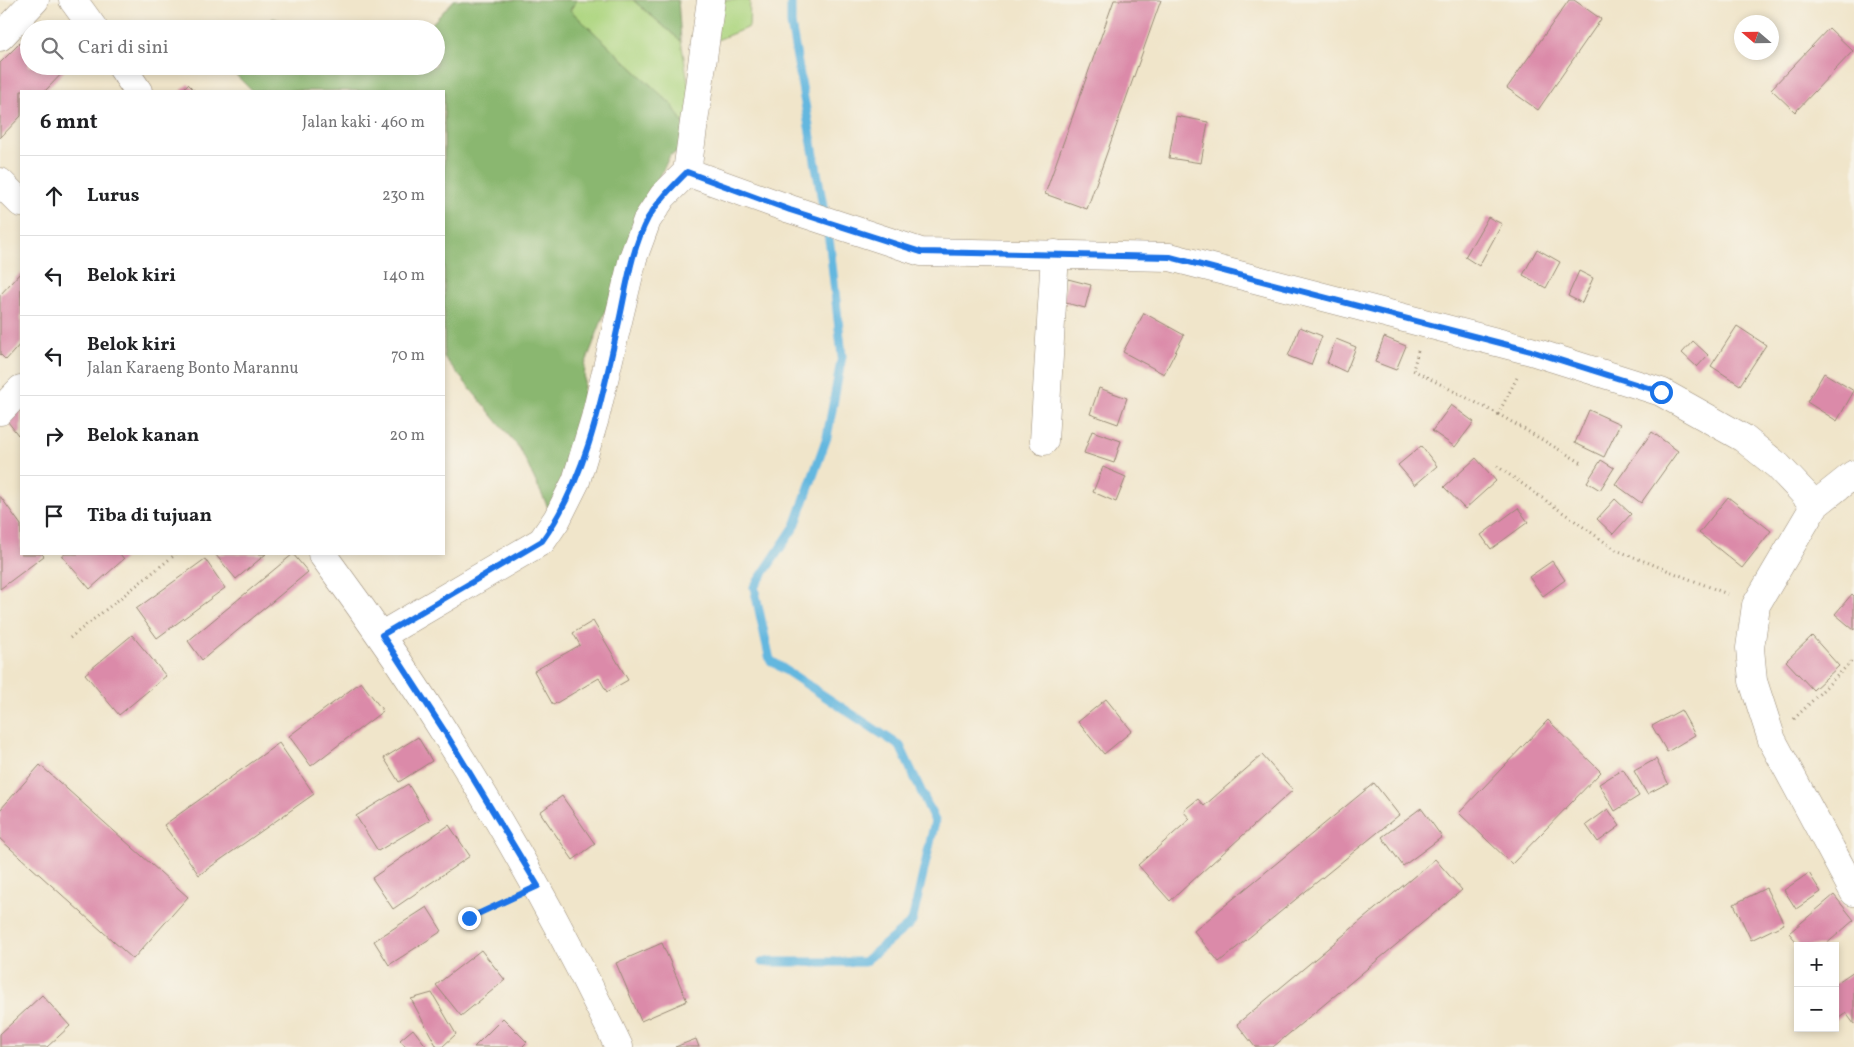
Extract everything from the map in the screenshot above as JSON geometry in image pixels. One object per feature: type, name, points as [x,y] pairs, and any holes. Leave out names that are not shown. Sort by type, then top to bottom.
[{"type":"street","points":[[0,37],[36,0]]},
{"type":"street","points":[[73,0],[87,20]]},
{"type":"street","points":[[382,635],[542,541],[557,519],[576,481],[595,418],[636,251],[647,220],[663,196],[687,172],[711,0]]},
{"type":"street","points":[[126,75],[137,90]]},
{"type":"street","points":[[687,172],[790,210],[921,252],[1170,257],[1531,351],[1669,397],[1743,438],[1778,466],[1815,505]]},
{"type":"street","points":[[0,182],[20,202]]},
{"type":"street","points":[[1044,441],[1055,254]]},
{"type":"street","points":[[0,412],[20,390]]},
{"type":"street","points":[[1854,474],[1815,505],[1756,605],[1750,648],[1753,681],[1772,740],[1854,892]]},
{"type":"street","points":[[323,555],[382,635],[445,732],[538,886],[612,1044]]},
{"type":"path","points":[[1498,414],[1531,351]]},
{"type":"path","points":[[1413,370],[1498,414],[1582,463]]},
{"type":"path","points":[[1496,466],[1616,550],[1756,605]]},
{"type":"path","points":[[70,638],[175,555]]},
{"type":"path","points":[[1772,740],[1854,659]]},
{"type":"path","points":[[469,918],[538,886]]},
{"type":"green space","points":[[454,0],[577,0],[570,10],[672,105],[697,145],[670,155],[639,222],[585,365],[580,453],[556,524],[520,449],[445,358],[445,90],[251,90],[236,75],[445,75],[445,20],[435,20]]},
{"type":"green space","points":[[577,0],[633,0],[681,41],[692,105],[683,124],[672,105],[570,10]]},
{"type":"green space","points":[[633,0],[678,0],[681,41]]},
{"type":"green space","points":[[712,0],[750,0],[749,27],[717,40]]},
{"type":"building","points":[[1114,0],[1161,0],[1087,209],[1045,194]]},
{"type":"building","points":[[1569,0],[1574,0],[1601,19],[1538,110],[1507,88]]},
{"type":"building","points":[[1829,28],[1853,51],[1795,112],[1771,89]]},
{"type":"building","points":[[20,43],[20,75],[60,75],[46,90],[20,90],[20,117],[0,138],[0,63]]},
{"type":"building","points":[[188,84],[194,90],[182,90]]},
{"type":"building","points":[[1176,116],[1208,122],[1201,163],[1169,158]]},
{"type":"building","points":[[1488,217],[1502,224],[1479,266],[1465,257]]},
{"type":"building","points":[[1537,249],[1560,262],[1546,288],[1523,275]]},
{"type":"building","points":[[1579,271],[1593,278],[1582,303],[1568,296]]},
{"type":"building","points":[[20,273],[20,344],[6,360],[0,354],[0,295]]},
{"type":"building","points":[[1068,279],[1091,285],[1085,308],[1062,302]]},
{"type":"building","points":[[1144,313],[1184,335],[1164,374],[1123,352]]},
{"type":"building","points":[[1737,326],[1766,345],[1740,385],[1711,366]]},
{"type":"building","points":[[1300,327],[1322,336],[1311,365],[1288,356]]},
{"type":"building","points":[[1384,337],[1406,346],[1396,370],[1375,362]]},
{"type":"building","points":[[1336,339],[1356,347],[1346,372],[1327,363]]},
{"type":"building","points":[[1693,341],[1708,355],[1697,367],[1682,353]]},
{"type":"building","points":[[1824,373],[1854,391],[1837,421],[1807,402]]},
{"type":"building","points":[[1099,388],[1127,398],[1118,424],[1090,414]]},
{"type":"building","points":[[1451,405],[1474,422],[1455,447],[1432,431]]},
{"type":"building","points":[[19,407],[20,433],[18,435],[5,418]]},
{"type":"building","points":[[1589,410],[1620,424],[1604,457],[1575,443]]},
{"type":"building","points":[[1092,431],[1121,441],[1114,463],[1084,453]]},
{"type":"building","points":[[1652,432],[1678,451],[1641,503],[1615,484]]},
{"type":"building","points":[[1421,446],[1437,466],[1415,485],[1398,465]]},
{"type":"building","points":[[1476,458],[1496,481],[1465,509],[1444,487]]},
{"type":"building","points":[[1601,460],[1614,468],[1600,490],[1587,482]]},
{"type":"building","points":[[1103,467],[1126,477],[1116,502],[1093,492]]},
{"type":"building","points":[[0,496],[20,524],[20,555],[44,556],[0,589]]},
{"type":"building","points":[[1728,497],[1771,531],[1742,568],[1699,533]]},
{"type":"building","points":[[1615,499],[1631,514],[1613,534],[1597,519]]},
{"type":"building","points":[[1518,508],[1528,522],[1491,549],[1481,535]]},
{"type":"building","points":[[121,555],[124,559],[90,589],[62,556]]},
{"type":"building","points":[[216,555],[265,555],[236,579]]},
{"type":"building","points":[[292,555],[308,572],[202,660],[188,641]]},
{"type":"building","points":[[205,559],[225,588],[157,638],[136,609]]},
{"type":"building","points":[[1552,561],[1565,580],[1543,596],[1529,577]]},
{"type":"building","points":[[1852,594],[1854,596],[1854,630],[1835,614]]},
{"type":"building","points":[[593,621],[628,680],[607,692],[599,678],[553,705],[534,671],[580,645],[573,633]]},
{"type":"building","points":[[132,635],[166,676],[119,715],[85,674]]},
{"type":"building","points":[[1812,636],[1839,666],[1813,690],[1786,661]]},
{"type":"building","points":[[361,682],[383,711],[311,766],[289,736]]},
{"type":"building","points":[[1106,699],[1132,731],[1104,754],[1078,722]]},
{"type":"building","points":[[1681,710],[1695,735],[1667,752],[1652,726]]},
{"type":"building","points":[[1548,720],[1601,772],[1512,864],[1459,813]]},
{"type":"building","points":[[418,737],[432,761],[399,782],[384,758]]},
{"type":"building","points":[[279,743],[314,794],[199,875],[164,825]]},
{"type":"building","points":[[1262,755],[1293,790],[1170,901],[1138,865],[1190,819],[1183,811],[1198,799],[1204,806]]},
{"type":"building","points":[[1656,759],[1668,783],[1647,794],[1634,771]]},
{"type":"building","points":[[40,765],[188,897],[133,959],[0,839],[0,810]]},
{"type":"building","points":[[1623,769],[1639,796],[1615,811],[1599,784]]},
{"type":"building","points":[[1374,783],[1399,815],[1219,962],[1194,931]]},
{"type":"building","points":[[408,784],[430,820],[378,851],[356,816]]},
{"type":"building","points":[[562,796],[595,844],[573,860],[540,812]]},
{"type":"building","points":[[1421,808],[1442,837],[1403,866],[1382,837]]},
{"type":"building","points":[[1608,809],[1620,826],[1598,842],[1586,825]]},
{"type":"building","points":[[449,825],[470,856],[393,909],[372,878]]},
{"type":"building","points":[[1435,859],[1462,890],[1273,1047],[1255,1047],[1237,1024]]},
{"type":"building","points":[[1809,873],[1821,892],[1796,909],[1784,890]]},
{"type":"building","points":[[1766,888],[1784,924],[1751,940],[1734,904]]},
{"type":"building","points":[[1834,895],[1854,920],[1829,942],[1797,942],[1789,933]]},
{"type":"building","points":[[427,907],[442,931],[389,965],[374,941]]},
{"type":"building","points":[[662,943],[687,1001],[641,1021],[616,963]]},
{"type":"building","points":[[481,950],[505,980],[461,1016],[436,985]]},
{"type":"building","points":[[1854,971],[1854,1024],[1846,1013],[1839,1018],[1839,981]]},
{"type":"building","points":[[432,993],[456,1034],[442,1047],[437,1047],[411,999]]},
{"type":"building","points":[[42,995],[70,1026],[47,1047],[0,1047],[0,1034]]},
{"type":"building","points":[[503,1018],[527,1042],[522,1047],[474,1047]]},
{"type":"building","points":[[413,1029],[427,1047],[406,1047],[400,1040]]},
{"type":"building","points":[[696,1039],[699,1047],[675,1047]]},
{"type":"waterway","points":[[762,962],[864,962],[912,922],[935,821],[900,746],[770,660],[754,587],[795,526],[827,437],[842,356],[830,246],[791,24],[791,0]]},
{"type":"route","points":[[469,918],[538,886],[445,732],[382,635],[542,541],[557,519],[576,481],[595,418],[633,258],[647,220],[663,196],[687,172],[790,210],[921,252],[1170,257],[1531,351],[1661,392]]}]
